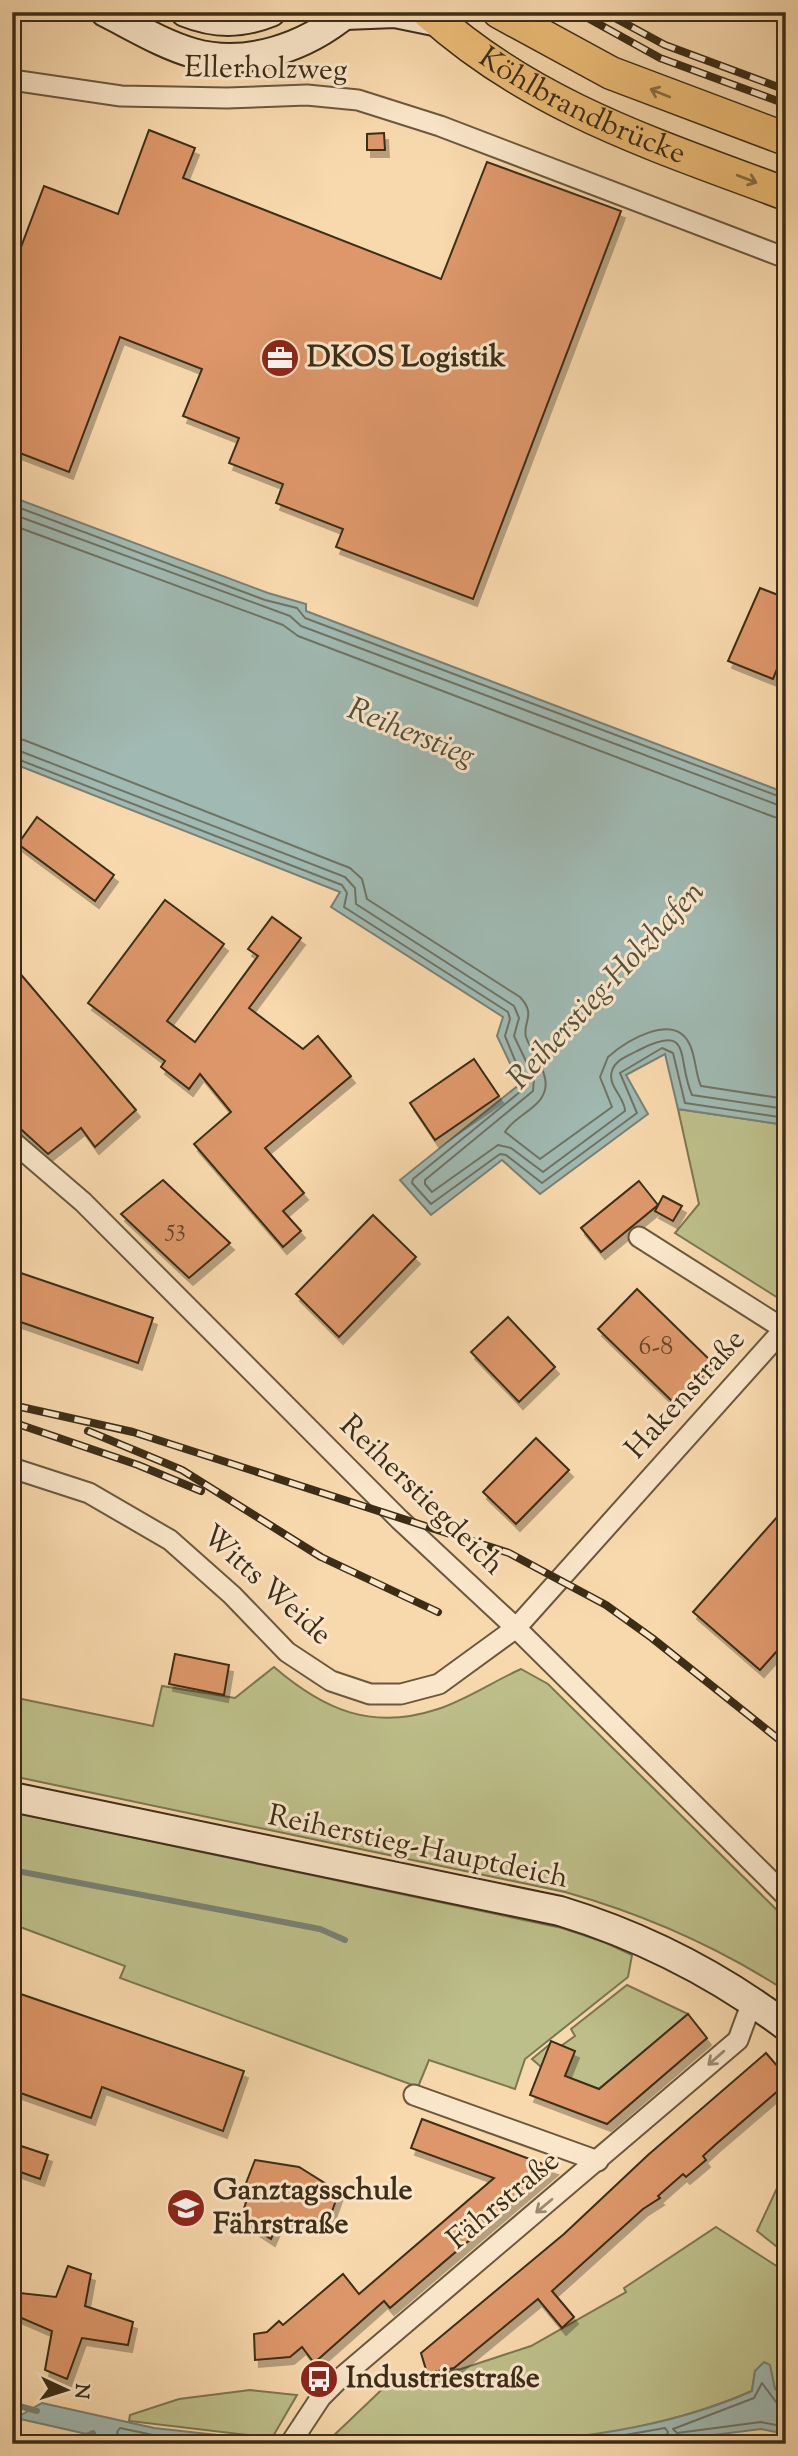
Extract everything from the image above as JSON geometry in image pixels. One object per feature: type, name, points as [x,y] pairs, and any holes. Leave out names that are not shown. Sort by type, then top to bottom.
[{"type":"main road","points":[[105,12],[172,45],[213,57],[252,57],[299,43],[346,14],[395,13],[434,17]]},
{"type":"main road","points":[[185,12],[204,19],[231,22],[271,12]]},
{"type":"main road","name":"Köhlbrandbrücke","points":[[499,12],[611,73],[723,118],[786,139]]},
{"type":"main road","name":"Köhlbrandbrücke","points":[[434,17],[503,71],[564,107],[786,194]]},
{"type":"main road","name":"Reiherstieg-Hauptdeich","points":[[12,1797],[560,1910],[621,1932],[686,1961],[786,2026]]},
{"type":"street","name":"Ellerholzweg","points":[[12,80],[132,97],[307,96],[358,100],[440,126],[786,258]]},
{"type":"street","name":"Reiherstiegdeich","points":[[12,1141],[83,1202],[399,1519],[516,1628],[786,1896]]},
{"type":"street","name":"Hakenstraße","points":[[516,1628],[784,1329],[639,1237]]},
{"type":"street","name":"Witts Weide","points":[[12,1468],[89,1493],[170,1540],[232,1595],[287,1653],[331,1681],[370,1694],[401,1694],[439,1684],[516,1628]]},
{"type":"street","name":"Fährstraße","points":[[294,2435],[336,2382],[738,2040],[752,2002]]},
{"type":"street","points":[[414,2095],[598,2161]]},
{"type":"green space","points":[[678,1109],[786,1125],[786,1303],[675,1233],[699,1204]]},
{"type":"green space","points":[[274,1667],[311,1695],[330,1705],[370,1717],[392,1718],[438,1709],[521,1669],[548,1684],[786,1919],[786,1991],[734,1960],[679,1933],[565,1892],[12,1776],[12,1697],[153,1726],[162,1686],[235,1698]]},
{"type":"green space","points":[[12,1812],[562,1928],[632,1955],[628,1977],[525,2059],[515,2089],[429,2060],[418,2087],[120,1978],[125,1966],[12,1924]]},
{"type":"green space","points":[[627,1985],[688,2014],[599,2089],[541,2067],[532,2059],[549,2045],[554,2051],[575,2036],[571,2029]]},
{"type":"green space","points":[[786,2181],[786,2254],[757,2231],[778,2186]]},
{"type":"green space","points":[[716,2227],[786,2272],[786,2398],[775,2389],[772,2378],[755,2371],[752,2391],[702,2410],[598,2434],[490,2444],[436,2445],[329,2440],[395,2377],[461,2369],[531,2346],[626,2292],[624,2288]]},
{"type":"green space","points":[[250,2390],[297,2395],[272,2438],[129,2421],[130,2415],[179,2399]]},
{"type":"water","points":[[12,497],[268,593],[306,604],[306,611],[786,793],[786,1125],[678,1109],[665,1054],[626,1075],[648,1114],[540,1194],[502,1160],[431,1215],[400,1180],[520,1084],[497,1036],[503,1017],[331,907],[340,892],[12,763]]},
{"type":"water","points":[[764,2362],[770,2365],[775,2389],[786,2398],[786,2434],[761,2429],[642,2444],[511,2444],[604,2433],[664,2421],[723,2403],[752,2391],[755,2371]]},
{"type":"water","points":[[42,2403],[154,2428],[298,2444],[131,2444],[16,2418]]},
{"type":"building","points":[[149,130],[195,148],[183,178],[441,279],[487,162],[621,211],[473,599],[336,547],[343,529],[276,503],[283,484],[229,463],[239,438],[183,416],[202,369],[120,337],[69,472],[12,450],[12,271],[44,186],[118,214]]},
{"type":"building","points":[[384,133],[385,150],[367,150],[367,134]]},
{"type":"building","points":[[760,588],[786,598],[786,647],[773,679],[728,661]]},
{"type":"building","points":[[37,817],[114,875],[95,901],[18,844]]},
{"type":"building","points":[[165,900],[224,944],[167,1021],[195,1042],[258,956],[248,949],[272,917],[301,938],[249,1008],[303,1049],[318,1036],[351,1076],[265,1148],[304,1193],[283,1211],[301,1231],[283,1247],[194,1144],[231,1112],[200,1074],[189,1089],[161,1067],[165,1061],[88,1003]]},
{"type":"building","points":[[12,964],[136,1110],[95,1147],[81,1128],[48,1154],[12,1121]]},
{"type":"building","points":[[474,1059],[499,1096],[435,1140],[410,1103]]},
{"type":"building","points":[[163,1180],[230,1243],[189,1278],[121,1214]]},
{"type":"building","points":[[639,1181],[658,1205],[601,1252],[581,1228]]},
{"type":"building","points":[[663,1196],[682,1206],[673,1221],[655,1211]]},
{"type":"building","points":[[373,1215],[416,1257],[339,1337],[296,1294]]},
{"type":"building","points":[[12,1270],[153,1318],[138,1363],[12,1319]]},
{"type":"building","points":[[637,1289],[714,1364],[675,1404],[598,1329]]},
{"type":"building","points":[[508,1317],[555,1367],[519,1402],[471,1352]]},
{"type":"building","points":[[536,1438],[569,1470],[516,1524],[483,1492]]},
{"type":"building","points":[[786,1507],[786,1641],[760,1670],[693,1612]]},
{"type":"building","points":[[175,1654],[229,1665],[224,1695],[169,1684]]},
{"type":"building","points":[[12,1991],[244,2071],[223,2131],[102,2087],[91,2118],[12,2090]]},
{"type":"building","points":[[688,2014],[707,2038],[607,2124],[530,2095],[551,2041],[575,2051],[565,2076],[599,2089]]},
{"type":"building","points":[[766,2053],[786,2076],[786,2084],[703,2156],[706,2160],[686,2177],[683,2174],[658,2196],[660,2198],[643,2209],[552,2291],[574,2317],[562,2328],[538,2299],[454,2368],[427,2373],[421,2353],[564,2234],[648,2155]]},
{"type":"building","points":[[422,2119],[554,2168],[390,2308],[384,2301],[314,2363],[302,2347],[290,2357],[255,2360],[254,2334],[267,2332],[279,2321],[283,2325],[343,2274],[359,2294],[494,2178],[411,2148]]},
{"type":"building","points":[[12,2143],[48,2155],[40,2179],[12,2169]]},
{"type":"building","points":[[255,2160],[299,2167],[339,2192],[326,2228],[279,2221],[271,2239],[240,2219],[247,2200],[241,2196]]},
{"type":"building","points":[[68,2266],[91,2274],[85,2306],[133,2322],[128,2345],[82,2338],[67,2379],[45,2370],[52,2331],[12,2314],[20,2293],[56,2297]]},
{"type":"waterway","points":[[12,1870],[320,1929],[345,1940]]},
{"type":"waterway","points":[[12,2404],[37,2411]]},
{"type":"waterway","points":[[69,2444],[93,2433]]},
{"type":"railway","points":[[577,12],[660,58],[786,104]]},
{"type":"railway","points":[[604,12],[665,45],[786,90]]},
{"type":"railway","points":[[12,1405],[133,1432],[509,1553],[606,1605],[652,1638],[786,1745]]},
{"type":"railway","points":[[12,1422],[138,1465],[201,1491]]},
{"type":"railway","points":[[88,1431],[182,1470],[321,1557],[438,1612]]},
{"type":"place","name":"DKOS Logistik","points":[[280,358]]},
{"type":"place","name":"Ganztagsschule Fährstraße","points":[[186,2208]]},
{"type":"place","name":"Industriestraße","points":[[319,2379]]},
{"type":"water label","name":"Reiherstieg","points":[[411,734]]},
{"type":"water label","name":"Reiherstieg-Holzhafen","points":[[607,986]]}]
